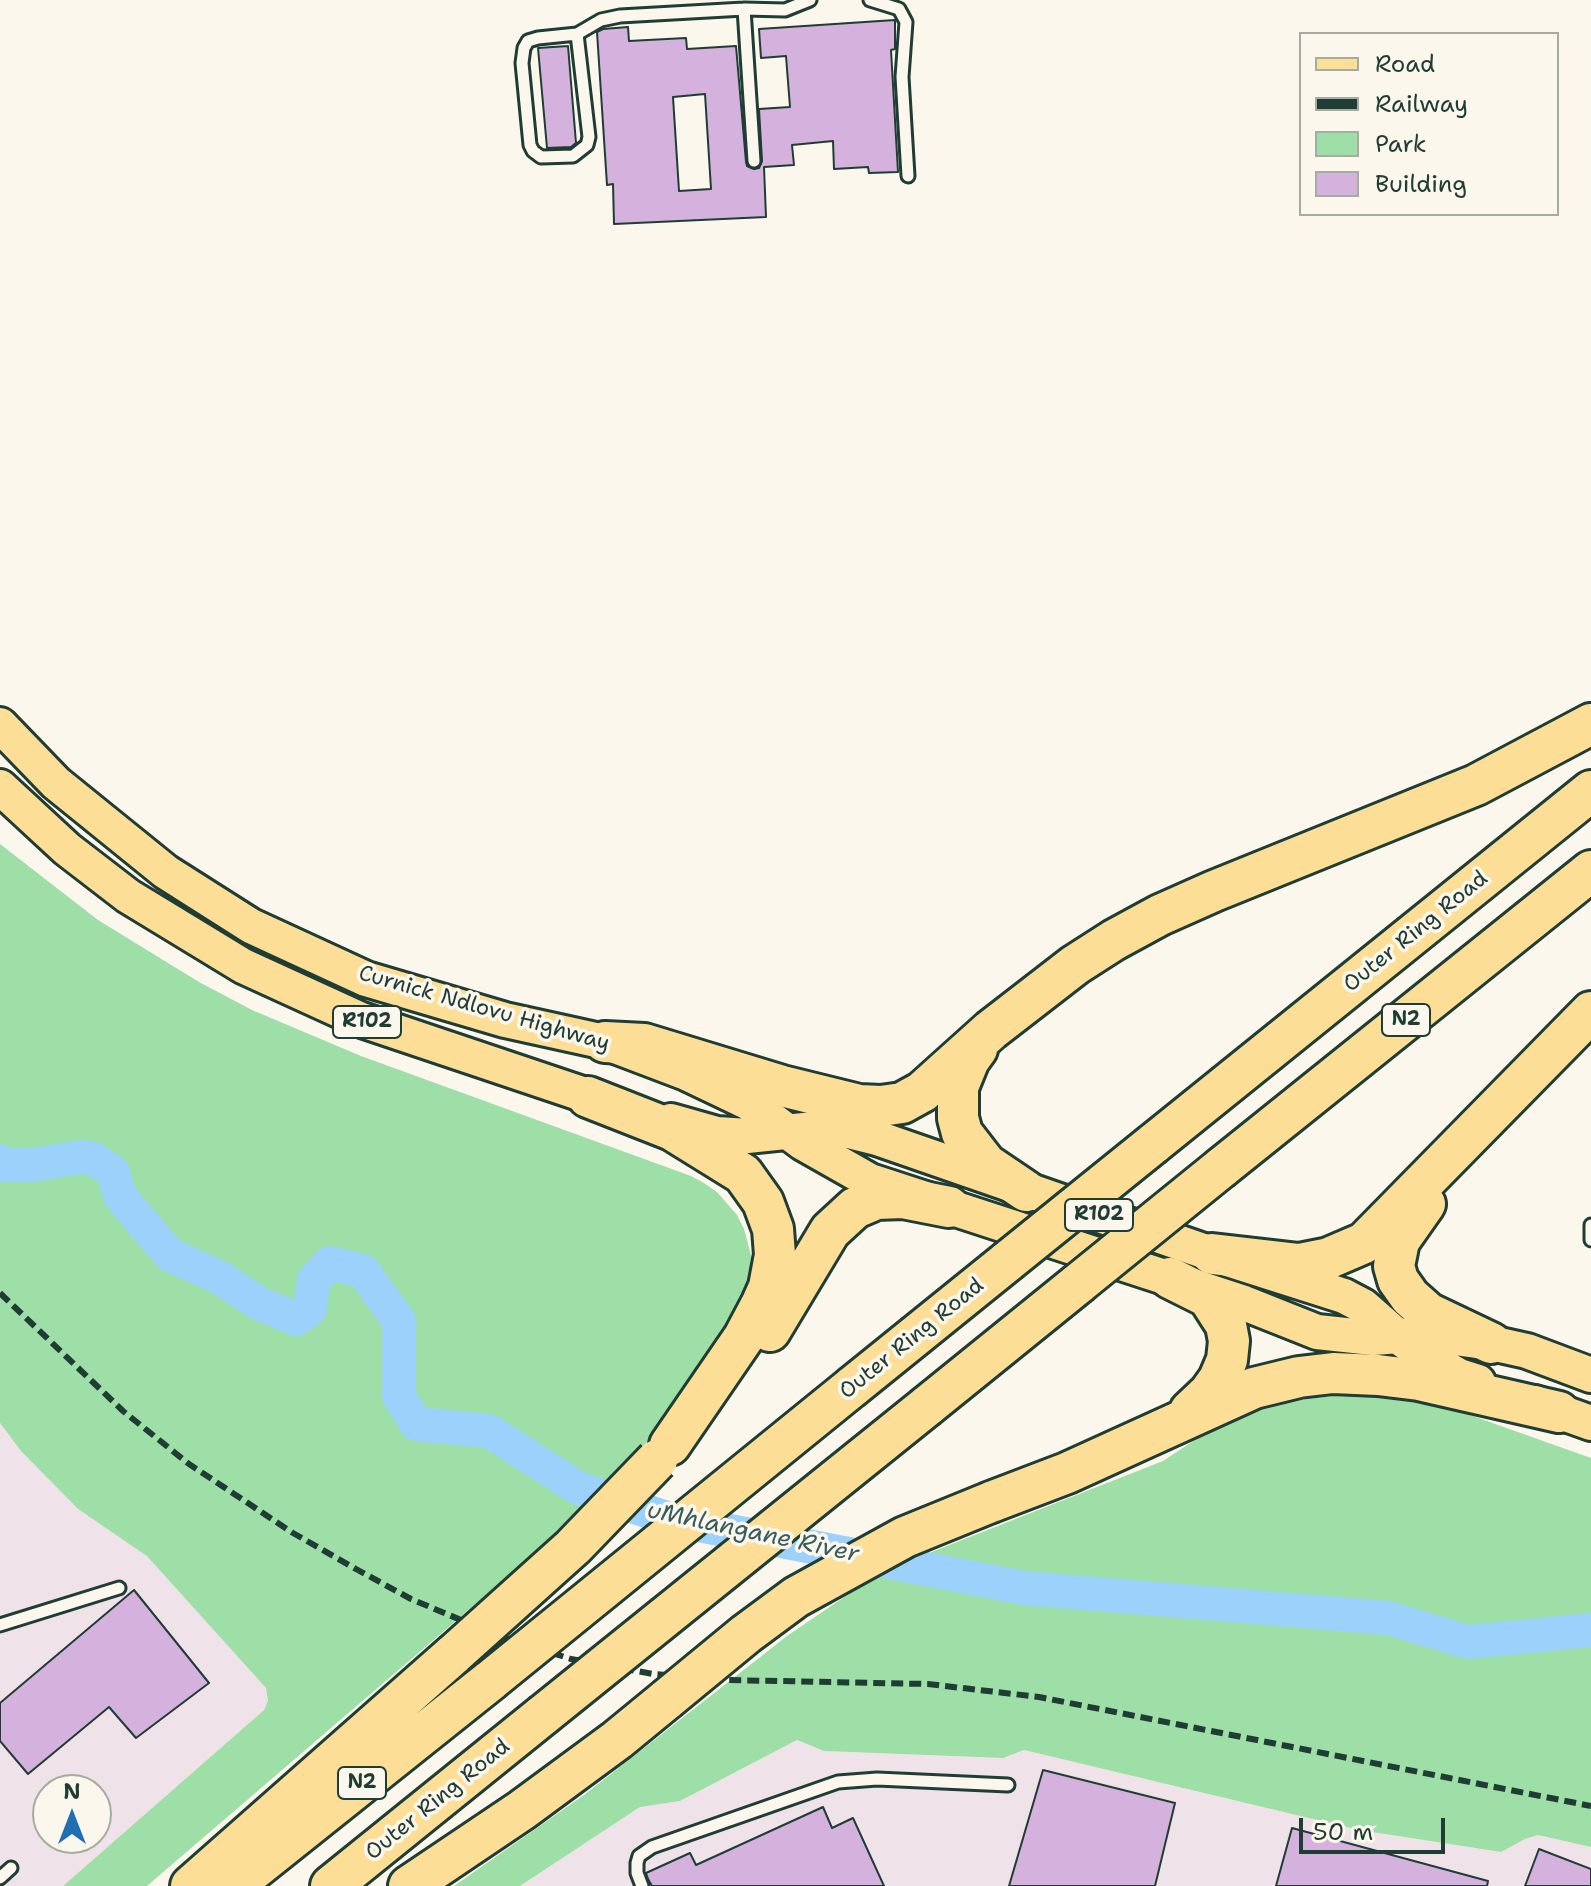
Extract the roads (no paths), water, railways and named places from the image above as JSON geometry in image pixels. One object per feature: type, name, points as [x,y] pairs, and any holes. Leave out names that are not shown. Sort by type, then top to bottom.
[{"type":"highway","points":[[605,1042],[644,1044],[825,1098],[859,1105],[902,1103],[922,1092],[991,1030],[1075,965],[1160,915],[1476,785],[1591,724]]},
{"type":"highway","name":"Outer Ring Road","points":[[233,1886],[1591,791]]},
{"type":"highway","name":"Outer Ring Road","points":[[331,1886],[1591,871]]},
{"type":"highway","points":[[1212,1254],[1299,1264],[1329,1258],[1364,1243],[1577,1025]]},
{"type":"highway","points":[[1491,1343],[1428,1313],[1410,1297],[1398,1280],[1395,1255],[1399,1241],[1417,1212],[1477,1149],[1577,1025]]},
{"type":"highway","points":[[991,1030],[969,1060],[958,1087],[958,1118],[962,1133],[986,1164],[1026,1191]]},
{"type":"highway","points":[[588,1097],[672,1130],[743,1174],[763,1202],[773,1229],[775,1255],[769,1287],[761,1305],[744,1337],[664,1453]]},
{"type":"highway","points":[[191,1886],[573,1547],[664,1453],[767,1336],[830,1231],[841,1219],[855,1208],[876,1199],[903,1198],[949,1207]]},
{"type":"highway","points":[[1170,1278],[1208,1297],[1226,1325],[1229,1341],[1227,1360],[1219,1379],[1181,1419]]},
{"type":"highway","points":[[409,1886],[522,1810],[617,1740],[746,1634],[809,1590],[905,1537],[1081,1467],[1254,1388],[1299,1377],[1333,1373],[1378,1375],[1419,1380],[1575,1418]]},
{"type":"main road","name":"Curnick Ndlovu Highway","points":[[0,725],[56,783],[111,830],[177,879],[251,926],[366,979],[505,1020],[605,1042],[684,1072],[749,1103],[830,1161],[870,1181],[1170,1278],[1317,1332],[1345,1336],[1426,1334],[1491,1343],[1527,1351],[1591,1375]]},
{"type":"main road","name":"Curnick Ndlovu Highway","points":[[6,796],[128,896],[243,966],[359,1019],[588,1097],[717,1134],[747,1136],[814,1129],[856,1133],[1344,1296],[1363,1306],[1397,1336],[1459,1376],[1575,1418]]},
{"type":"lane","points":[[577,34],[588,141],[585,148],[573,156],[541,157],[530,145],[522,63],[528,41],[577,34],[601,20],[620,16],[744,9],[785,10],[810,0]]},
{"type":"lane","points":[[870,0],[895,6],[902,11],[906,22],[902,77],[908,176]]},
{"type":"lane","points":[[744,9],[754,161]]},
{"type":"lane","points":[[1591,1225],[1591,1240]]},
{"type":"lane","points":[[0,1625],[119,1588]]},
{"type":"lane","points":[[642,1886],[637,1863],[639,1856],[652,1847],[838,1782],[877,1779],[1008,1785]]},
{"type":"lane","points":[[0,1878],[11,1868]]},
{"type":"waterway","name":"uMhlangane River","points":[[0,1161],[5,1165],[32,1165],[82,1157],[94,1159],[113,1172],[120,1196],[170,1255],[219,1277],[258,1303],[296,1319],[310,1309],[314,1280],[330,1263],[363,1271],[399,1321],[399,1396],[416,1424],[489,1431],[578,1488],[673,1520],[1024,1588],[1388,1618],[1468,1642],[1591,1630]]},
{"type":"railway","points":[[0,1293],[123,1411],[189,1464],[293,1533],[356,1569],[411,1599],[499,1636],[571,1659],[653,1674],[727,1680],[928,1684],[1039,1697],[1591,1806]]}]
